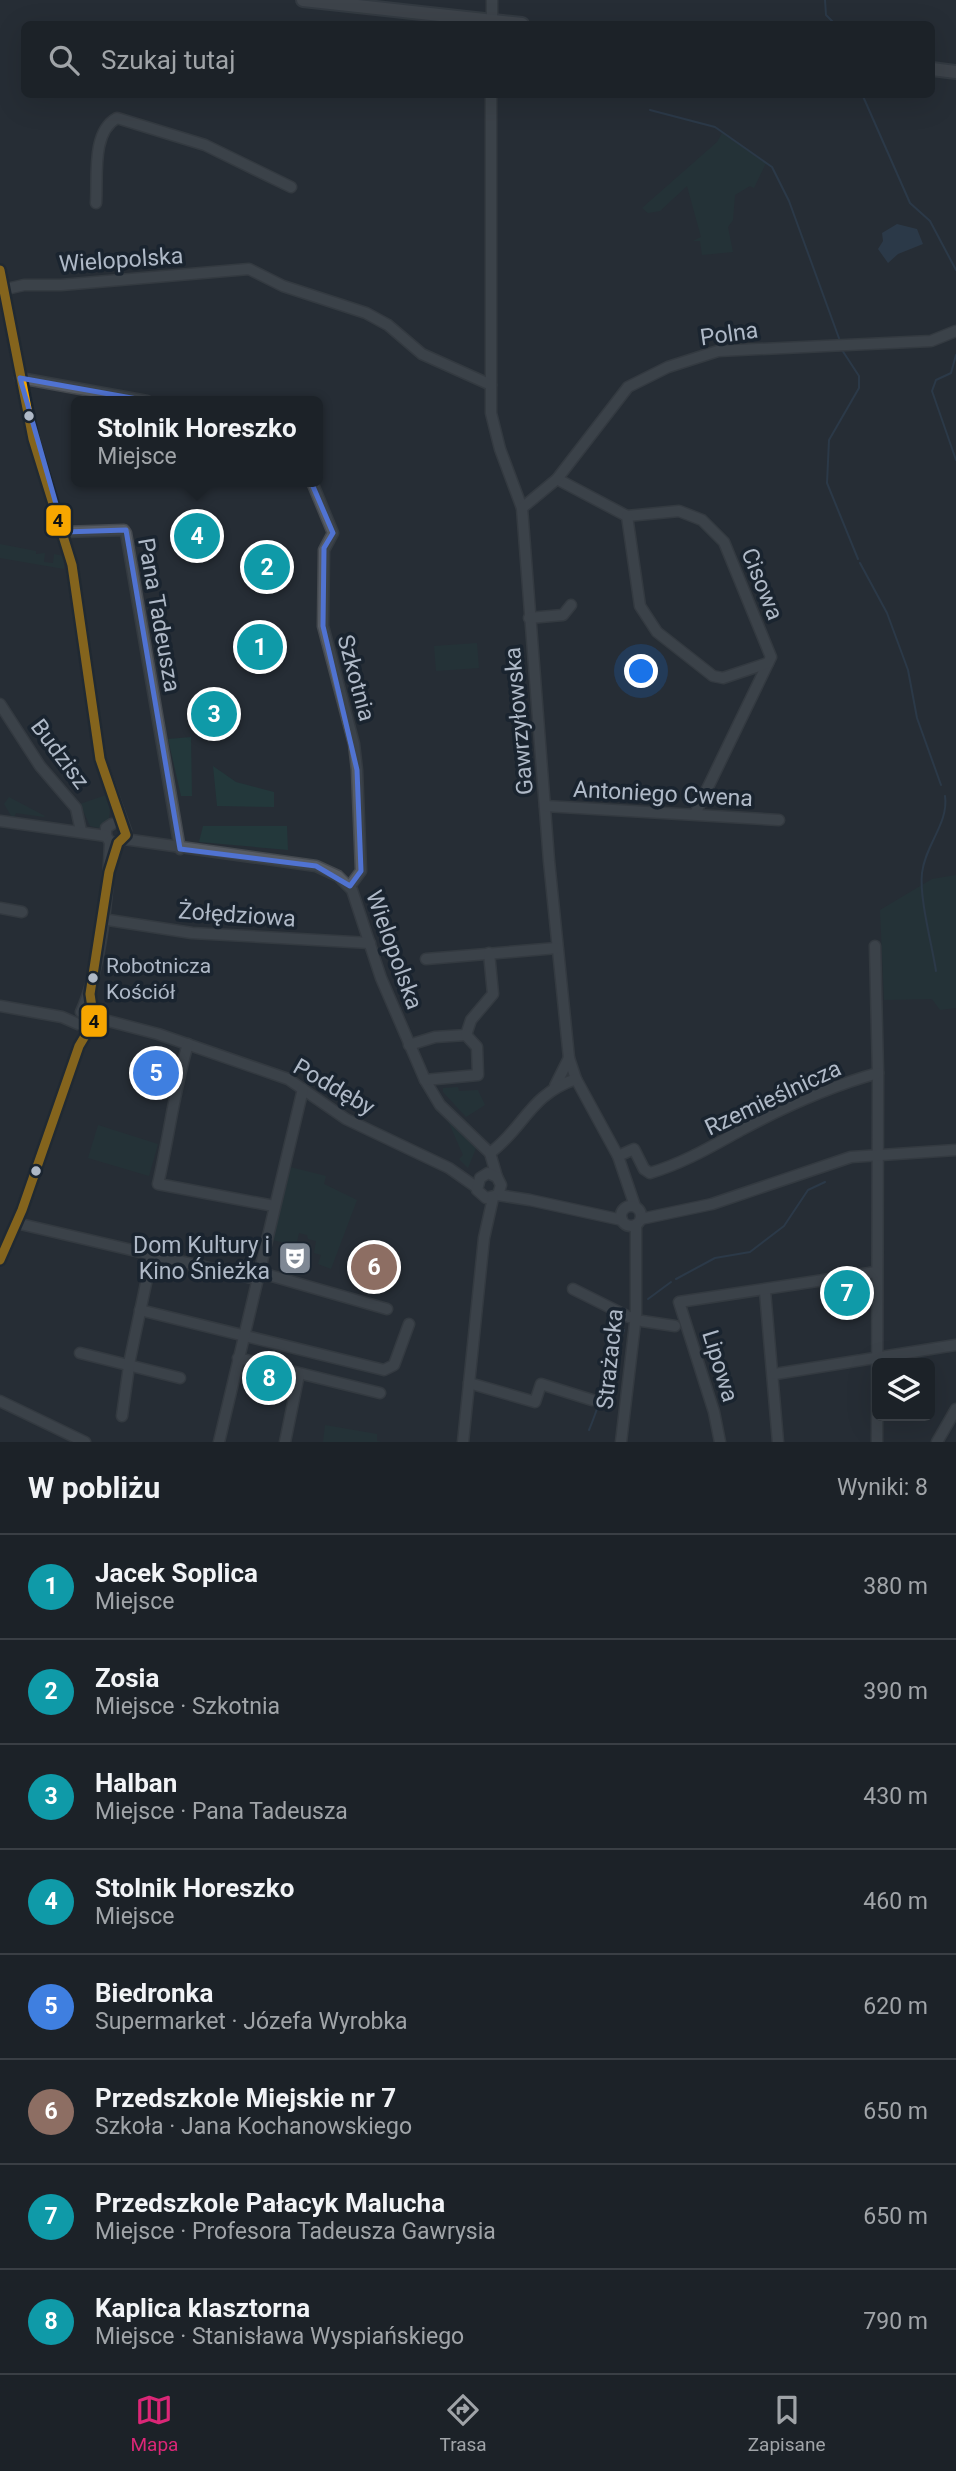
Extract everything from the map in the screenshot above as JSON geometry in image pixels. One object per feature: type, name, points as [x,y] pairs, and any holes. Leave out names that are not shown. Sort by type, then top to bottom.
[{"type":"main road","points":[[303,0],[475,21]]},
{"type":"main road","points":[[935,69],[956,72]]},
{"type":"street","points":[[491,21],[492,0]]},
{"type":"street","name":"Gawrzyłowska","points":[[491,98],[491,385],[494,432],[522,508],[528,618],[556,948],[569,1058],[576,1079]]},
{"type":"street","points":[[96,203],[100,140],[106,126],[117,118],[205,145],[290,187]]},
{"type":"street","name":"Wielopolska","points":[[2,290],[24,285],[61,285],[242,268],[283,286],[366,313],[388,325],[422,354],[491,385]]},
{"type":"street","points":[[0,270],[33,439],[64,532],[72,565],[100,759],[111,793],[115,834],[86,1020],[79,1046],[16,1223],[0,1260]]},
{"type":"street","name":"Polna","points":[[522,508],[557,479],[628,387],[685,360],[718,351],[743,349],[931,341],[956,331]]},
{"type":"street","points":[[20,378],[119,396]]},
{"type":"street","points":[[557,479],[627,516],[640,606],[657,632],[713,676],[723,678],[768,663]]},
{"type":"street","name":"Szkotnia","points":[[314,487],[333,533],[324,550],[323,626],[354,744],[357,770],[361,868],[358,877],[349,886]]},
{"type":"street","name":"Cisowa","points":[[627,516],[679,511],[702,520],[724,542],[771,657],[768,663]]},
{"type":"street","name":"Pana Tadeusza","points":[[64,532],[124,530],[146,637],[158,730],[179,829],[180,849]]},
{"type":"street","points":[[528,618],[563,615],[571,605]]},
{"type":"street","points":[[695,814],[768,663]]},
{"type":"street","name":"Budzisz","points":[[0,704],[40,766],[76,808],[82,831]]},
{"type":"street","name":"Antoniego Cwena","points":[[545,806],[779,820]]},
{"type":"street","name":"Wielopolska","points":[[0,821],[115,834],[180,849],[316,866],[335,874],[349,886],[381,978],[425,1080],[440,1105],[490,1153],[491,1190],[463,1442]]},
{"type":"street","points":[[0,908],[22,912]]},
{"type":"street","name":"Żołędziowa","points":[[102,919],[190,933],[370,943]]},
{"type":"street","name":"Rzemieślnicza","points":[[620,1160],[634,1149],[644,1169],[650,1173],[672,1166],[789,1107],[844,1083],[878,1073],[875,946]]},
{"type":"street","points":[[426,960],[556,948]]},
{"type":"street","points":[[466,1035],[471,1020],[493,994],[489,953]]},
{"type":"street","name":"Poddęby","points":[[0,1006],[116,1025],[188,1044],[288,1079],[346,1119],[491,1190]]},
{"type":"street","points":[[409,1045],[435,1037],[466,1035]]},
{"type":"street","points":[[425,1080],[478,1075],[477,1047],[466,1035]]},
{"type":"street","points":[[188,1044],[174,1093],[172,1125],[158,1184],[274,1206]]},
{"type":"street","points":[[569,1058],[555,1086],[529,1109],[503,1144],[490,1153],[484,1175],[491,1190],[569,1210],[631,1216],[712,1204],[816,1167],[877,1154],[956,1150]]},
{"type":"street","points":[[878,1073],[876,1358],[956,1345]]},
{"type":"street","points":[[555,1086],[576,1079]]},
{"type":"street","name":"Strażacka","points":[[576,1079],[620,1160],[631,1216],[636,1280],[635,1319],[621,1442]]},
{"type":"street","points":[[219,1442],[303,1088]]},
{"type":"street","name":"Poddęby","points":[[449,1168],[484,1175],[491,1190]]},
{"type":"street","points":[[16,1223],[152,1255],[257,1275],[387,1310]]},
{"type":"street","points":[[122,1416],[152,1255]]},
{"type":"street","points":[[778,1442],[775,1374],[765,1291],[876,1272]]},
{"type":"street","points":[[573,1289],[629,1317]]},
{"type":"street","name":"Lipowa","points":[[720,1442],[714,1412],[679,1302],[765,1291]]},
{"type":"street","points":[[140,1310],[244,1333],[384,1370],[394,1365],[409,1324]]},
{"type":"street","name":"Lipowa","points":[[642,1321],[675,1326]]},
{"type":"street","points":[[80,1353],[180,1378]]},
{"type":"street","points":[[238,1359],[380,1393]]},
{"type":"street","points":[[775,1374],[872,1359]]},
{"type":"street","points":[[285,1442],[299,1374]]},
{"type":"street","points":[[469,1383],[535,1402],[541,1384],[592,1400]]},
{"type":"street","points":[[0,1401],[85,1442]]},
{"type":"street","points":[[937,1442],[956,1409]]},
{"type":"street","points":[[877,1421],[877,1442]]},
{"type":"highlighted area","points":[[20,378],[310,430],[306,470],[333,533],[324,548],[323,626],[357,770],[361,871],[350,886],[316,866],[180,849],[126,530],[64,532]]},
{"type":"green space","points":[[722,133],[766,163],[754,188],[750,186],[735,195],[733,220],[728,227],[733,252],[702,255],[700,241],[693,241],[701,237],[687,186],[660,211],[648,213],[642,208],[717,142]]},
{"type":"green space","points":[[0,544],[36,551],[36,554],[45,553],[44,562],[53,563],[54,554],[64,556],[64,569],[0,558]]},
{"type":"green space","points":[[477,643],[479,668],[436,671],[434,646]]},
{"type":"green space","points":[[191,737],[192,796],[181,796],[168,739]]},
{"type":"green space","points":[[213,766],[236,782],[274,792],[274,807],[217,806]]},
{"type":"green space","points":[[106,795],[110,808],[109,821],[99,828],[90,826],[80,804]]},
{"type":"green space","points":[[9,797],[45,816],[16,813],[13,819],[4,804]]},
{"type":"green space","points":[[203,826],[287,826],[288,850],[199,842]]},
{"type":"green space","points":[[956,875],[956,1008],[940,1010],[932,999],[884,1000],[880,910],[932,879]]},
{"type":"green space","points":[[458,1087],[459,1091],[478,1090],[485,1105],[466,1117],[443,1092],[443,1088]]},
{"type":"green space","points":[[448,1121],[476,1148],[468,1168],[459,1159],[463,1155]]},
{"type":"green space","points":[[98,1125],[158,1144],[149,1176],[88,1158]]},
{"type":"green space","points":[[290,1167],[326,1176],[324,1184],[357,1200],[331,1269],[318,1264],[321,1255],[314,1253],[316,1241],[308,1239],[307,1235],[299,1233],[296,1246],[273,1240]]},
{"type":"green space","points":[[325,1425],[377,1434],[377,1441],[381,1442],[323,1442]]},
{"type":"water","points":[[897,224],[917,229],[923,244],[898,254],[888,263],[878,249],[883,241],[882,233]]},
{"type":"waterway","points":[[825,0],[826,15],[832,21]]},
{"type":"waterway","points":[[864,98],[910,203],[930,221],[956,270]]},
{"type":"waterway","points":[[650,110],[715,127],[772,167],[789,201],[840,341]]},
{"type":"waterway","points":[[842,350],[859,376],[859,388],[829,440],[827,483],[858,559]]},
{"type":"waterway","points":[[956,355],[951,373],[936,380],[932,391],[956,460]]},
{"type":"waterway","points":[[860,563],[887,613],[908,670],[917,718],[941,785]]},
{"type":"waterway","points":[[936,971],[924,908],[922,873],[927,853],[944,815],[945,796]]},
{"type":"waterway","points":[[676,1279],[715,1258],[750,1252],[784,1226],[808,1190],[825,1182]]},
{"type":"waterway","points":[[648,1299],[671,1282]]},
{"type":"waterway","points":[[589,1430],[624,1330]]},
{"type":"transit line","name":"4","points":[[0,270],[33,439],[72,565],[100,759],[126,835],[118,843],[109,872],[90,994],[94,1021],[79,1046],[22,1210],[0,1260]]},
{"type":"place","name":"Stolnik Horeszko","points":[[197,536]]},
{"type":"place","name":"Zosia","points":[[267,567]]},
{"type":"place","name":"Jacek Soplica","points":[[260,647]]},
{"type":"place","name":"Halban","points":[[214,714]]},
{"type":"place","name":"Robotnicza Kościół","points":[[93,978]]},
{"type":"place","name":"Biedronka","points":[[156,1073]]},
{"type":"place","name":"Dom Kultury i Kino Śnieżka","points":[[295,1258]]},
{"type":"place","name":"Przedszkole Miejskie nr 7","points":[[374,1267]]},
{"type":"place","name":"Przedszkole Pałacyk Malucha","points":[[847,1293]]},
{"type":"place","name":"Kaplica klasztorna","points":[[269,1378]]}]
